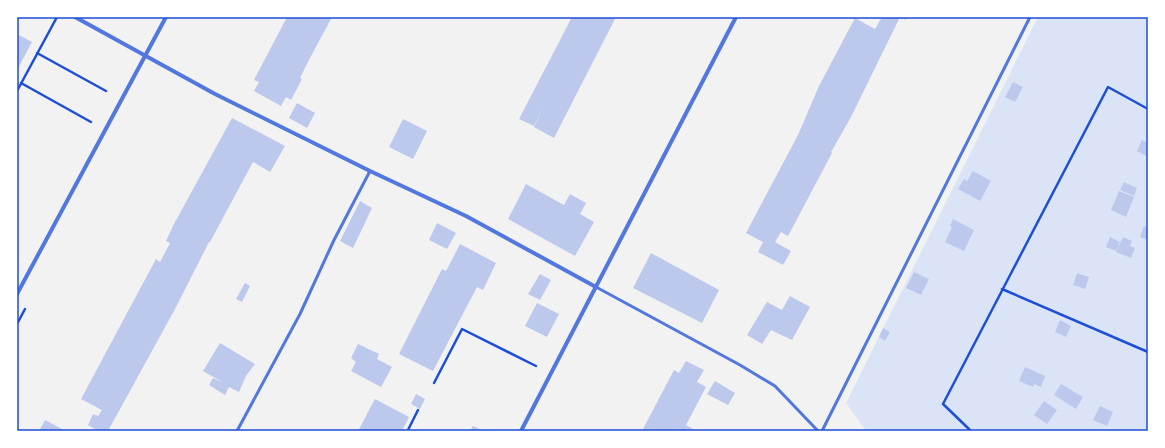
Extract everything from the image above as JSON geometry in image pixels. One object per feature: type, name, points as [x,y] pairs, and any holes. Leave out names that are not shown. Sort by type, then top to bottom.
[{"type":"street","points":[[75,17],[215,94],[370,171],[466,216],[596,288]]},
{"type":"street","points":[[17,294],[166,17]]},
{"type":"street","points":[[521,431],[736,17]]},
{"type":"lane","points":[[822,431],[1030,17]]},
{"type":"lane","points":[[237,431],[300,314],[334,240],[370,171]]},
{"type":"lane","points":[[596,288],[740,365],[775,386],[818,431]]},
{"type":"path","points":[[17,91],[57,17]]},
{"type":"path","points":[[37,53],[110,93]]},
{"type":"path","points":[[21,83],[94,123]]},
{"type":"path","points":[[972,431],[943,404],[1108,87],[1148,109]]},
{"type":"path","points":[[1002,289],[1148,352]]},
{"type":"path","points":[[434,384],[462,329],[540,368]]},
{"type":"path","points":[[410,431],[408,430],[418,410]]},
{"type":"shaded area","points":[[1038,17],[1148,17],[1148,431],[866,431],[846,403]]},
{"type":"building","points":[[287,17],[331,17],[331,19],[300,78],[302,79],[291,100],[286,97],[281,106],[254,91],[259,82],[254,80]]},
{"type":"building","points":[[572,17],[616,17],[554,138],[534,127],[543,108],[534,126],[519,119]]},
{"type":"building","points":[[882,17],[900,17],[851,117],[831,152],[832,153],[788,236],[781,232],[775,242],[791,251],[783,265],[758,252],[763,242],[746,233],[798,135],[819,86],[855,18],[875,29]]},
{"type":"building","points":[[900,17],[907,17],[906,20]]},
{"type":"building","points":[[17,34],[32,42],[17,70]]},
{"type":"building","points":[[1013,82],[1023,87],[1015,102],[1005,97]]},
{"type":"building","points":[[297,103],[315,113],[307,128],[289,118]]},
{"type":"building","points":[[232,118],[285,146],[270,172],[253,162],[108,431],[98,431],[88,425],[93,414],[98,416],[102,410],[81,399],[156,259],[160,262],[170,243],[166,241],[174,224]]},
{"type":"building","points":[[403,119],[427,131],[413,159],[389,147]]},
{"type":"building","points":[[1142,140],[1148,143],[1148,157],[1137,151]]},
{"type":"building","points":[[973,171],[991,181],[980,201],[958,189],[964,179],[967,181]]},
{"type":"building","points":[[1124,182],[1137,188],[1134,196],[1120,190]]},
{"type":"building","points":[[526,184],[564,205],[570,194],[586,203],[580,214],[594,222],[575,256],[508,219]]},
{"type":"building","points":[[1119,191],[1134,197],[1126,217],[1111,210]]},
{"type":"building","points":[[360,201],[372,208],[353,248],[340,241]]},
{"type":"building","points":[[953,219],[974,230],[964,251],[945,242],[952,227],[950,226]]},
{"type":"building","points":[[437,223],[456,233],[447,249],[429,240]]},
{"type":"building","points":[[1144,226],[1148,228],[1148,240],[1140,237]]},
{"type":"building","points":[[1110,237],[1120,242],[1116,251],[1106,247]]},
{"type":"building","points":[[1123,237],[1132,241],[1130,246],[1135,248],[1131,258],[1116,252]]},
{"type":"building","points":[[460,244],[496,263],[483,290],[477,287],[433,371],[399,354],[442,269],[446,271]]},
{"type":"building","points":[[651,253],[719,290],[702,323],[633,288]]},
{"type":"building","points":[[914,272],[929,279],[921,295],[906,288]]},
{"type":"building","points":[[1077,273],[1089,277],[1085,289],[1073,285]]},
{"type":"building","points":[[540,274],[551,280],[540,300],[528,294]]},
{"type":"building","points":[[245,283],[250,286],[242,302],[236,299]]},
{"type":"building","points":[[790,296],[810,307],[792,340],[771,330],[762,344],[747,335],[767,302],[782,310]]},
{"type":"building","points":[[537,303],[559,314],[547,337],[525,326]]},
{"type":"building","points":[[1060,320],[1071,326],[1066,337],[1055,332]]},
{"type":"building","points":[[883,328],[890,332],[885,341],[879,337]]},
{"type":"building","points":[[220,343],[255,364],[246,376],[239,392],[229,387],[225,395],[209,385],[213,378],[224,383],[203,371]]},
{"type":"building","points":[[358,344],[379,354],[377,359],[392,367],[381,387],[351,371],[356,362],[351,358]]},
{"type":"building","points":[[686,361],[704,370],[697,382],[706,387],[686,425],[696,431],[642,431],[674,370],[679,373]]},
{"type":"building","points":[[1025,367],[1045,376],[1041,387],[1034,384],[1033,387],[1019,381]]},
{"type":"building","points":[[715,381],[735,393],[728,405],[707,394]]},
{"type":"building","points":[[1061,384],[1083,397],[1076,409],[1054,395]]},
{"type":"building","points":[[416,394],[425,399],[420,409],[411,404]]},
{"type":"building","points":[[375,399],[409,417],[402,431],[358,431]]},
{"type":"building","points":[[1044,401],[1057,410],[1047,424],[1034,415]]},
{"type":"building","points":[[1100,406],[1113,412],[1107,426],[1093,420]]},
{"type":"building","points":[[45,420],[62,429],[65,431],[39,431]]},
{"type":"building","points":[[473,426],[484,431],[470,431]]}]
